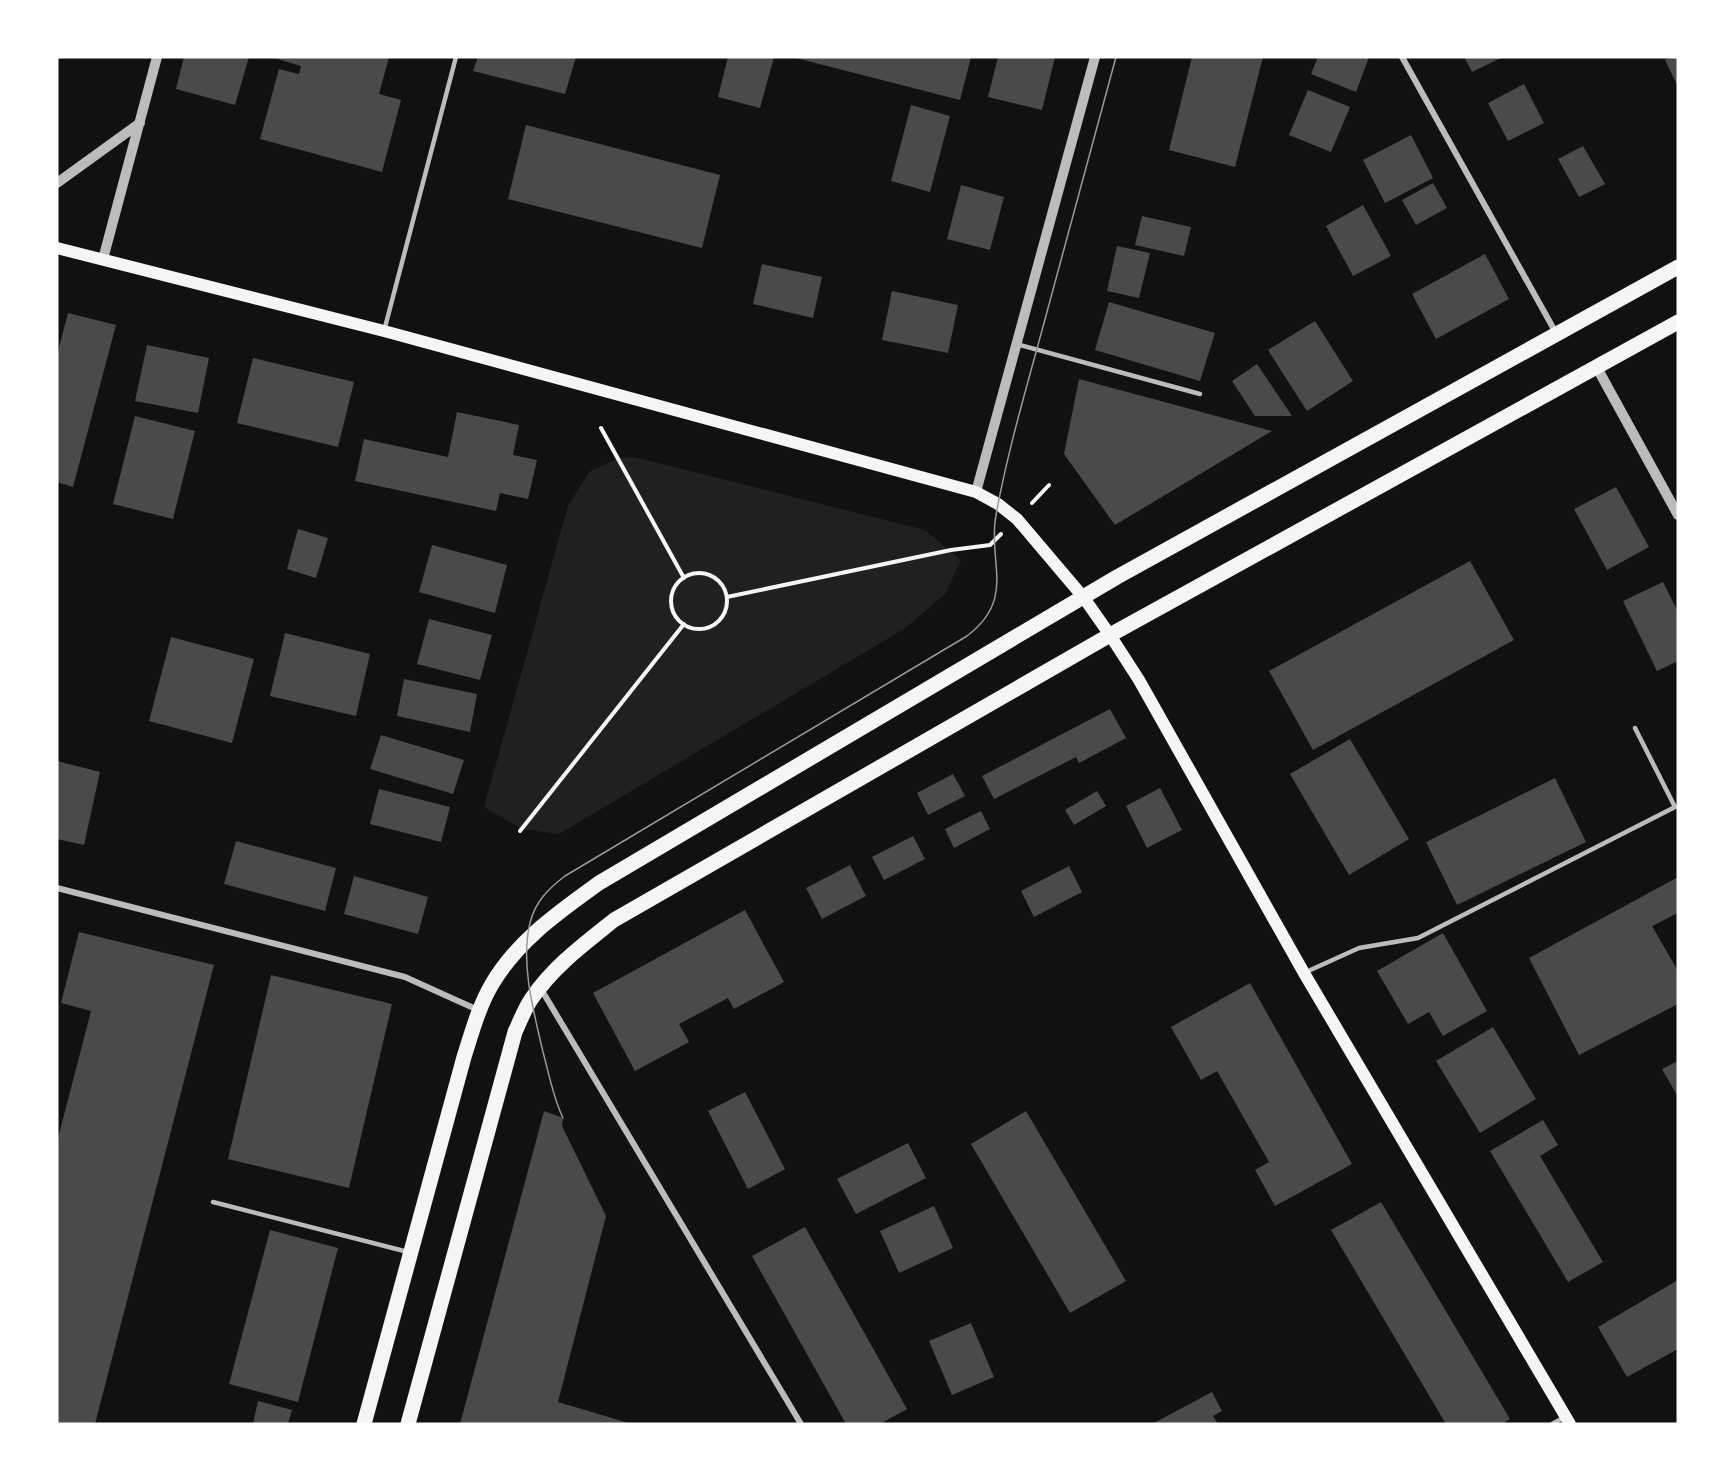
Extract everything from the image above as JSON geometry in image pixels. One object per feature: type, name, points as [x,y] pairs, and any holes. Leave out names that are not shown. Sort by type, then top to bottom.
[{"type":"main road","points":[[57,248],[384,331],[976,492],[998,504],[1017,519],[1083,598],[1110,634],[1139,680],[1304,973],[1568,1420]]},
{"type":"main road","points":[[364,1424],[464,1057],[479,1011],[492,984],[528,938],[552,917],[599,883],[1117,577],[1678,267]]},
{"type":"main road","points":[[408,1424],[515,1032],[531,1000],[550,974],[567,958],[614,920],[1110,634],[1678,322]]},
{"type":"street","points":[[103,259],[157,57]]},
{"type":"street","points":[[976,492],[1095,57]]},
{"type":"street","points":[[1402,57],[1556,333]]},
{"type":"street","points":[[57,183],[140,123]]},
{"type":"street","points":[[1596,366],[1678,515]]},
{"type":"street","points":[[57,888],[405,977],[479,1011]]},
{"type":"street","points":[[540,988],[801,1424]]},
{"type":"lane","points":[[384,331],[456,57]]},
{"type":"lane","points":[[1016,344],[1200,394]]},
{"type":"lane","points":[[1304,973],[1359,948],[1418,938],[1675,807],[1635,728]]},
{"type":"lane","points":[[213,1202],[410,1253]]},
{"type":"lane","points":[[1552,1424],[1568,1420]]},
{"type":"path","points":[[601,428],[684,578]]},
{"type":"path","points":[[727,597],[951,550],[990,545]]},
{"type":"path","points":[[702,573],[718,581],[724,588],[727,606],[718,622],[710,627],[692,628],[677,618],[671,601],[677,584],[684,578],[702,573]]},
{"type":"path","points":[[520,831],[684,624]]},
{"type":"shaded area","points":[[634,457],[925,530],[961,560],[945,594],[904,629],[559,834],[522,829],[484,807],[568,506],[589,472],[618,458]]},
{"type":"building","points":[[184,57],[249,57],[235,105],[176,89]]},
{"type":"building","points":[[271,57],[389,57],[379,94],[401,100],[382,172],[260,139],[279,69],[299,74],[301,66]]},
{"type":"building","points":[[478,57],[576,57],[565,94],[473,71]]},
{"type":"building","points":[[728,57],[774,57],[760,108],[718,97]]},
{"type":"building","points":[[792,57],[971,57],[960,100]]},
{"type":"building","points":[[998,57],[1055,57],[1042,110],[988,97]]},
{"type":"building","points":[[1192,57],[1263,57],[1235,167],[1169,150]]},
{"type":"building","points":[[1318,57],[1369,57],[1356,92],[1311,74]]},
{"type":"building","points":[[1464,57],[1503,57],[1472,72]]},
{"type":"building","points":[[1678,57],[1678,87],[1665,60]]},
{"type":"building","points":[[1524,84],[1544,123],[1508,141],[1488,103]]},
{"type":"building","points":[[1308,90],[1350,107],[1331,152],[1289,135]]},
{"type":"building","points":[[911,105],[950,116],[930,192],[891,181]]},
{"type":"building","points":[[526,125],[720,175],[702,248],[508,199]]},
{"type":"building","points":[[1411,135],[1433,178],[1385,203],[1363,160]]},
{"type":"building","points":[[1583,146],[1605,184],[1579,197],[1558,159]]},
{"type":"building","points":[[1433,183],[1447,208],[1416,225],[1402,200]]},
{"type":"building","points":[[961,185],[1004,197],[990,250],[947,239]]},
{"type":"building","points":[[1363,205],[1391,256],[1353,276],[1326,226]]},
{"type":"building","points":[[1142,216],[1191,227],[1184,256],[1135,245]]},
{"type":"building","points":[[1117,246],[1150,253],[1139,298],[1107,291]]},
{"type":"building","points":[[1485,254],[1509,299],[1436,339],[1412,294]]},
{"type":"building","points":[[762,264],[822,277],[813,318],[753,304]]},
{"type":"building","points":[[892,291],[958,305],[948,353],[882,340]]},
{"type":"building","points":[[1109,302],[1215,333],[1200,381],[1095,350]]},
{"type":"building","points":[[68,313],[116,325],[73,487],[57,482],[57,355]]},
{"type":"building","points":[[1315,321],[1353,381],[1307,411],[1268,350]]},
{"type":"building","points":[[147,345],[209,358],[198,413],[135,401]]},
{"type":"building","points":[[253,358],[354,382],[338,447],[237,423]]},
{"type":"building","points":[[1257,364],[1292,416],[1255,416],[1232,381]]},
{"type":"building","points":[[1079,379],[1272,431],[1115,525],[1064,454]]},
{"type":"building","points":[[457,412],[519,425],[513,455],[537,460],[528,499],[500,493],[496,511],[355,481],[364,439],[448,457]]},
{"type":"building","points":[[135,416],[195,431],[173,519],[113,504]]},
{"type":"building","points":[[1616,487],[1649,547],[1607,570],[1574,509]]},
{"type":"building","points":[[298,529],[328,538],[316,578],[287,569]]},
{"type":"building","points":[[432,545],[507,565],[495,613],[419,592]]},
{"type":"building","points":[[1470,561],[1514,640],[1313,750],[1269,671]]},
{"type":"building","points":[[1663,582],[1678,612],[1678,661],[1657,671],[1623,601]]},
{"type":"building","points":[[429,619],[492,635],[480,680],[417,664]]},
{"type":"building","points":[[285,633],[370,654],[356,716],[270,696]]},
{"type":"building","points":[[171,637],[254,659],[232,743],[149,721]]},
{"type":"building","points":[[404,679],[477,694],[470,732],[397,716]]},
{"type":"building","points":[[1110,709],[1126,738],[1079,763],[1076,757],[994,799],[982,776]]},
{"type":"building","points":[[381,735],[464,760],[453,794],[370,769]]},
{"type":"building","points":[[1350,739],[1409,839],[1349,875],[1290,774]]},
{"type":"building","points":[[57,761],[100,772],[84,845],[57,839]]},
{"type":"building","points":[[953,774],[965,796],[928,815],[917,793]]},
{"type":"building","points":[[1555,778],[1586,842],[1457,905],[1426,842]]},
{"type":"building","points":[[1160,788],[1182,830],[1147,848],[1126,806]]},
{"type":"building","points":[[379,789],[450,807],[441,842],[370,824]]},
{"type":"building","points":[[1097,791],[1106,806],[1074,825],[1065,810]]},
{"type":"building","points":[[981,811],[990,829],[954,848],[945,829]]},
{"type":"building","points":[[913,836],[925,859],[884,880],[872,857]]},
{"type":"building","points":[[236,841],[336,868],[325,911],[224,884]]},
{"type":"building","points":[[850,865],[866,896],[822,919],[806,888]]},
{"type":"building","points":[[1069,866],[1082,892],[1034,917],[1021,891]]},
{"type":"building","points":[[354,876],[428,897],[418,934],[344,914]]},
{"type":"building","points":[[1678,877],[1678,913],[1652,926],[1678,971],[1678,1004],[1579,1055],[1529,958]]},
{"type":"building","points":[[745,910],[784,982],[734,1009],[728,998],[679,1024],[689,1042],[635,1071],[593,993]]},
{"type":"building","points":[[79,932],[214,965],[95,1424],[57,1424],[57,1142],[91,1011],[61,1003]]},
{"type":"building","points":[[1443,933],[1487,1011],[1443,1036],[1429,1012],[1408,1024],[1377,971]]},
{"type":"building","points":[[271,975],[392,1004],[349,1188],[228,1159]]},
{"type":"building","points":[[1250,983],[1352,1164],[1275,1206],[1255,1170],[1269,1162],[1217,1071],[1201,1080],[1171,1027]]},
{"type":"building","points":[[1493,1027],[1536,1099],[1480,1133],[1436,1061]]},
{"type":"building","points":[[1678,1061],[1678,1097],[1662,1069]]},
{"type":"building","points":[[745,1092],[785,1169],[748,1189],[708,1111]]},
{"type":"building","points":[[544,1111],[563,1118],[562,1126],[606,1216],[558,1402],[632,1424],[460,1424]]},
{"type":"building","points":[[1026,1111],[1126,1281],[1070,1313],[971,1144]]},
{"type":"building","points":[[1543,1120],[1558,1145],[1540,1156],[1603,1262],[1568,1282],[1490,1151]]},
{"type":"building","points":[[908,1143],[926,1178],[856,1214],[837,1179]]},
{"type":"building","points":[[1381,1202],[1510,1419],[1502,1424],[1446,1424],[1331,1230]]},
{"type":"building","points":[[934,1206],[953,1248],[899,1273],[880,1231]]},
{"type":"building","points":[[805,1227],[907,1409],[880,1424],[846,1424],[752,1256]]},
{"type":"building","points":[[270,1230],[338,1248],[298,1402],[229,1384]]},
{"type":"building","points":[[1678,1280],[1678,1349],[1627,1377],[1598,1327]]},
{"type":"building","points":[[971,1323],[994,1377],[952,1395],[929,1341]]},
{"type":"building","points":[[1212,1392],[1222,1411],[1213,1416],[1218,1424],[1152,1424]]},
{"type":"building","points":[[258,1401],[292,1410],[288,1424],[253,1424]]},
{"type":"tram line","points":[[563,1118],[543,1052],[527,971],[527,938],[530,923],[543,897],[565,876],[967,636],[982,622],[991,608],[996,593],[997,579],[994,532],[1005,469],[1116,57]]}]
